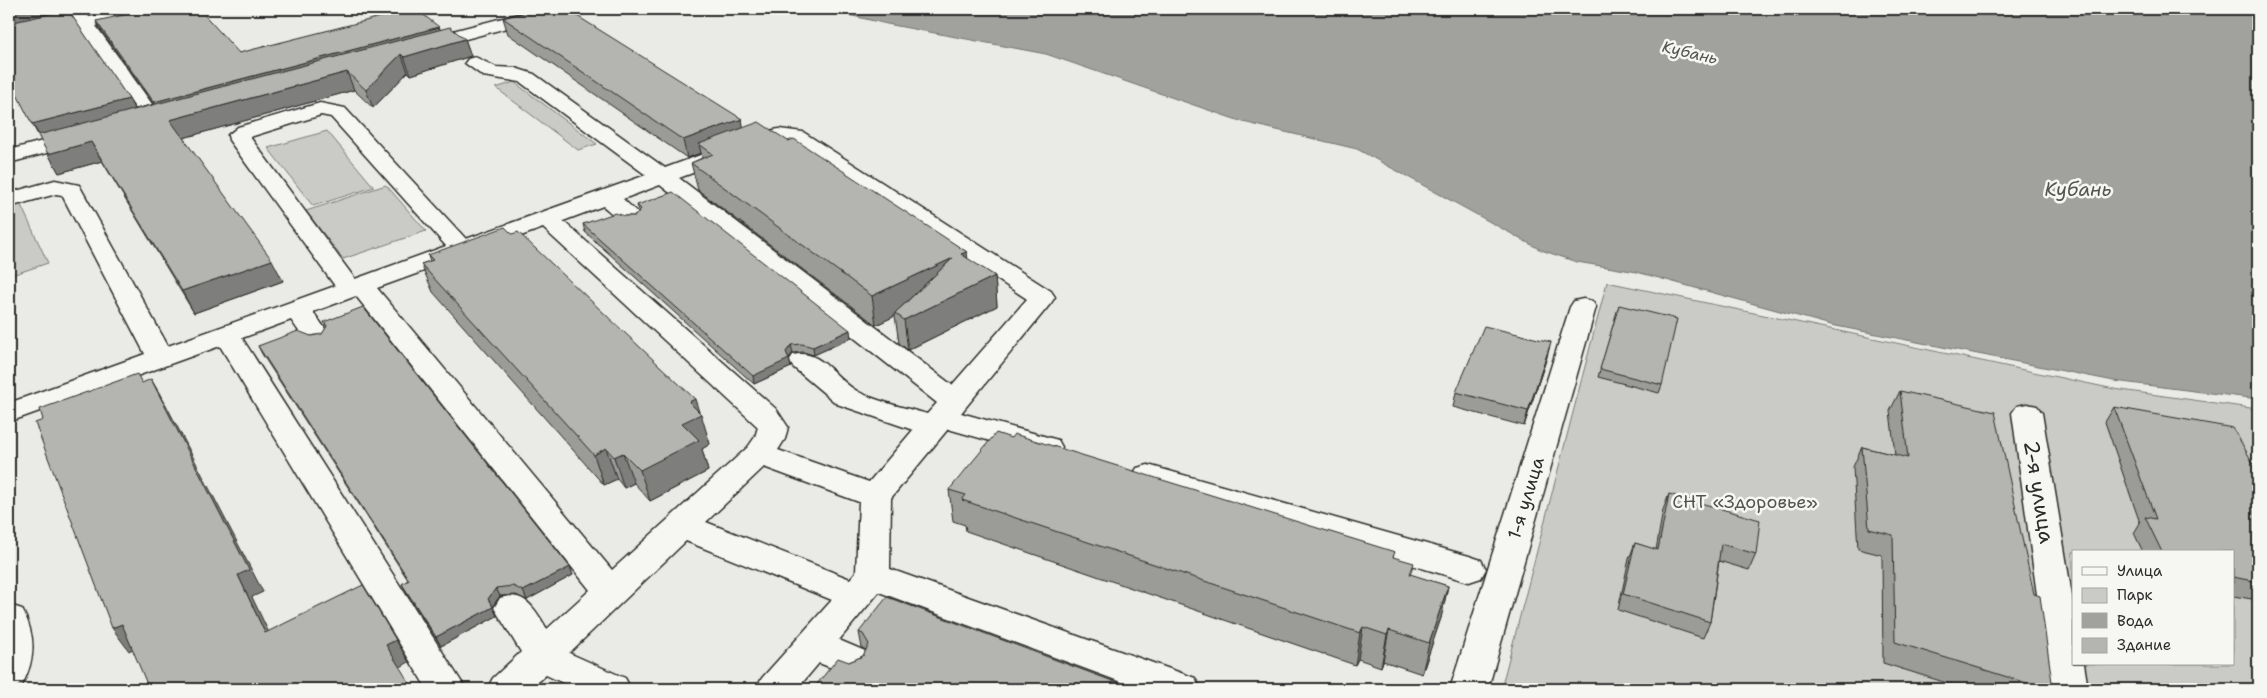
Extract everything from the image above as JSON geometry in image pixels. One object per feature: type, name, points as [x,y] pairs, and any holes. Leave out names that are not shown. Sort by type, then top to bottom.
[{"type":"street","points":[[9,32],[86,16],[121,18],[147,11]]},
{"type":"street","points":[[407,49],[549,11]]},
{"type":"street","points":[[86,16],[143,120],[171,113]]},
{"type":"street","points":[[475,63],[490,73],[518,75],[527,78],[662,176],[944,415]]},
{"type":"street","points":[[462,249],[338,112],[320,109],[245,131],[239,135],[240,140],[356,287],[611,592]]},
{"type":"street","points":[[11,151],[97,133]]},
{"type":"street","points":[[9,413],[770,136],[788,135],[808,145],[1042,297],[875,496],[864,585],[775,689]]},
{"type":"street","points":[[9,200],[56,188],[71,190],[161,358]]},
{"type":"street","points":[[606,196],[629,216]]},
{"type":"street","points":[[506,689],[759,454],[770,439],[773,427],[766,416],[546,218]]},
{"type":"street","name":"1-я улица","points":[[1469,689],[1583,307]]},
{"type":"street","points":[[297,309],[315,334]]},
{"type":"street","points":[[226,334],[447,689]]},
{"type":"street","points":[[803,361],[847,398],[944,415],[1076,456]]},
{"type":"street","name":"2-я улица","points":[[2027,413],[2069,689]]},
{"type":"street","points":[[759,454],[875,496]]},
{"type":"street","points":[[1124,469],[1469,569]]},
{"type":"street","points":[[682,526],[1182,689]]},
{"type":"street","points":[[512,608],[533,637],[541,656],[612,689]]},
{"type":"street","points":[[9,619],[16,644],[9,674]]},
{"type":"street","points":[[814,645],[852,660]]},
{"type":"green space","points":[[514,82],[597,144],[578,150],[496,88]]},
{"type":"green space","points":[[327,131],[374,187],[313,206],[268,148]]},
{"type":"green space","points":[[386,185],[426,231],[343,259],[306,211]]},
{"type":"green space","points":[[20,203],[48,263],[9,276],[9,206]]},
{"type":"green space","name":"СНТ «Здоровье»","points":[[1607,282],[2114,389],[2258,409],[2258,689],[1501,689]]},
{"type":"water","name":"Кубань","points":[[823,9],[2258,9],[2258,399],[2114,381],[1831,325],[1637,272],[1577,262],[1541,250],[1357,149],[1243,122],[1046,54],[887,24]]},
{"type":"building","points":[[151,9],[199,9],[239,53],[412,9],[416,9],[439,27],[154,102],[96,21]]},
{"type":"building","points":[[537,9],[566,9],[742,119],[683,140],[503,18]]},
{"type":"building","points":[[68,10],[129,99],[32,124],[9,79],[9,23]]},
{"type":"building","points":[[450,27],[465,39],[404,57],[401,54],[366,90],[347,72],[170,120],[272,260],[182,291],[91,142],[48,154],[38,135]]},
{"type":"building","points":[[759,122],[788,141],[794,139],[967,252],[961,254],[995,276],[904,320],[895,313],[953,258],[872,296],[691,163],[713,154],[699,144]]},
{"type":"building","points":[[673,192],[850,330],[813,347],[802,344],[791,345],[786,352],[789,359],[753,376],[583,224],[615,213],[635,216],[641,209],[637,205]]},
{"type":"building","points":[[505,227],[512,234],[518,232],[695,399],[689,402],[701,414],[682,423],[699,440],[640,470],[623,453],[614,457],[606,448],[594,455],[421,264],[433,260],[428,255]]},
{"type":"building","points":[[1619,305],[1677,319],[1662,385],[1600,369]]},
{"type":"building","points":[[363,307],[570,567],[523,591],[513,586],[496,588],[488,599],[493,607],[436,637],[402,584],[409,580],[258,346],[298,331],[311,336],[322,334],[327,326],[324,322]]},
{"type":"building","points":[[1484,326],[1551,342],[1528,411],[1456,392]]},
{"type":"building","points":[[137,374],[142,383],[151,379],[249,570],[238,575],[265,633],[363,585],[396,640],[386,645],[413,689],[149,689],[122,624],[112,628],[35,423],[43,420],[40,409]]},
{"type":"building","points":[[1900,391],[1995,412],[2034,594],[2040,596],[2053,689],[2046,689],[1895,642],[1893,535],[1869,529],[1862,447],[1908,458]]},
{"type":"building","points":[[2114,407],[2233,428],[2258,472],[2258,582],[2234,577],[2234,550],[2161,550],[2145,517],[2156,519]]},
{"type":"building","points":[[996,433],[1011,438],[1014,434],[1395,552],[1393,557],[1414,563],[1410,574],[1448,586],[1429,643],[1389,630],[1387,635],[1363,627],[1360,633],[962,500],[966,495],[949,490]]},
{"type":"building","points":[[1669,494],[1760,520],[1756,554],[1721,544],[1710,622],[1623,594],[1635,543],[1658,550]]},
{"type":"building","points":[[887,597],[1134,689],[813,689],[838,658],[849,662],[863,656],[869,644],[863,634],[859,632]]}]
